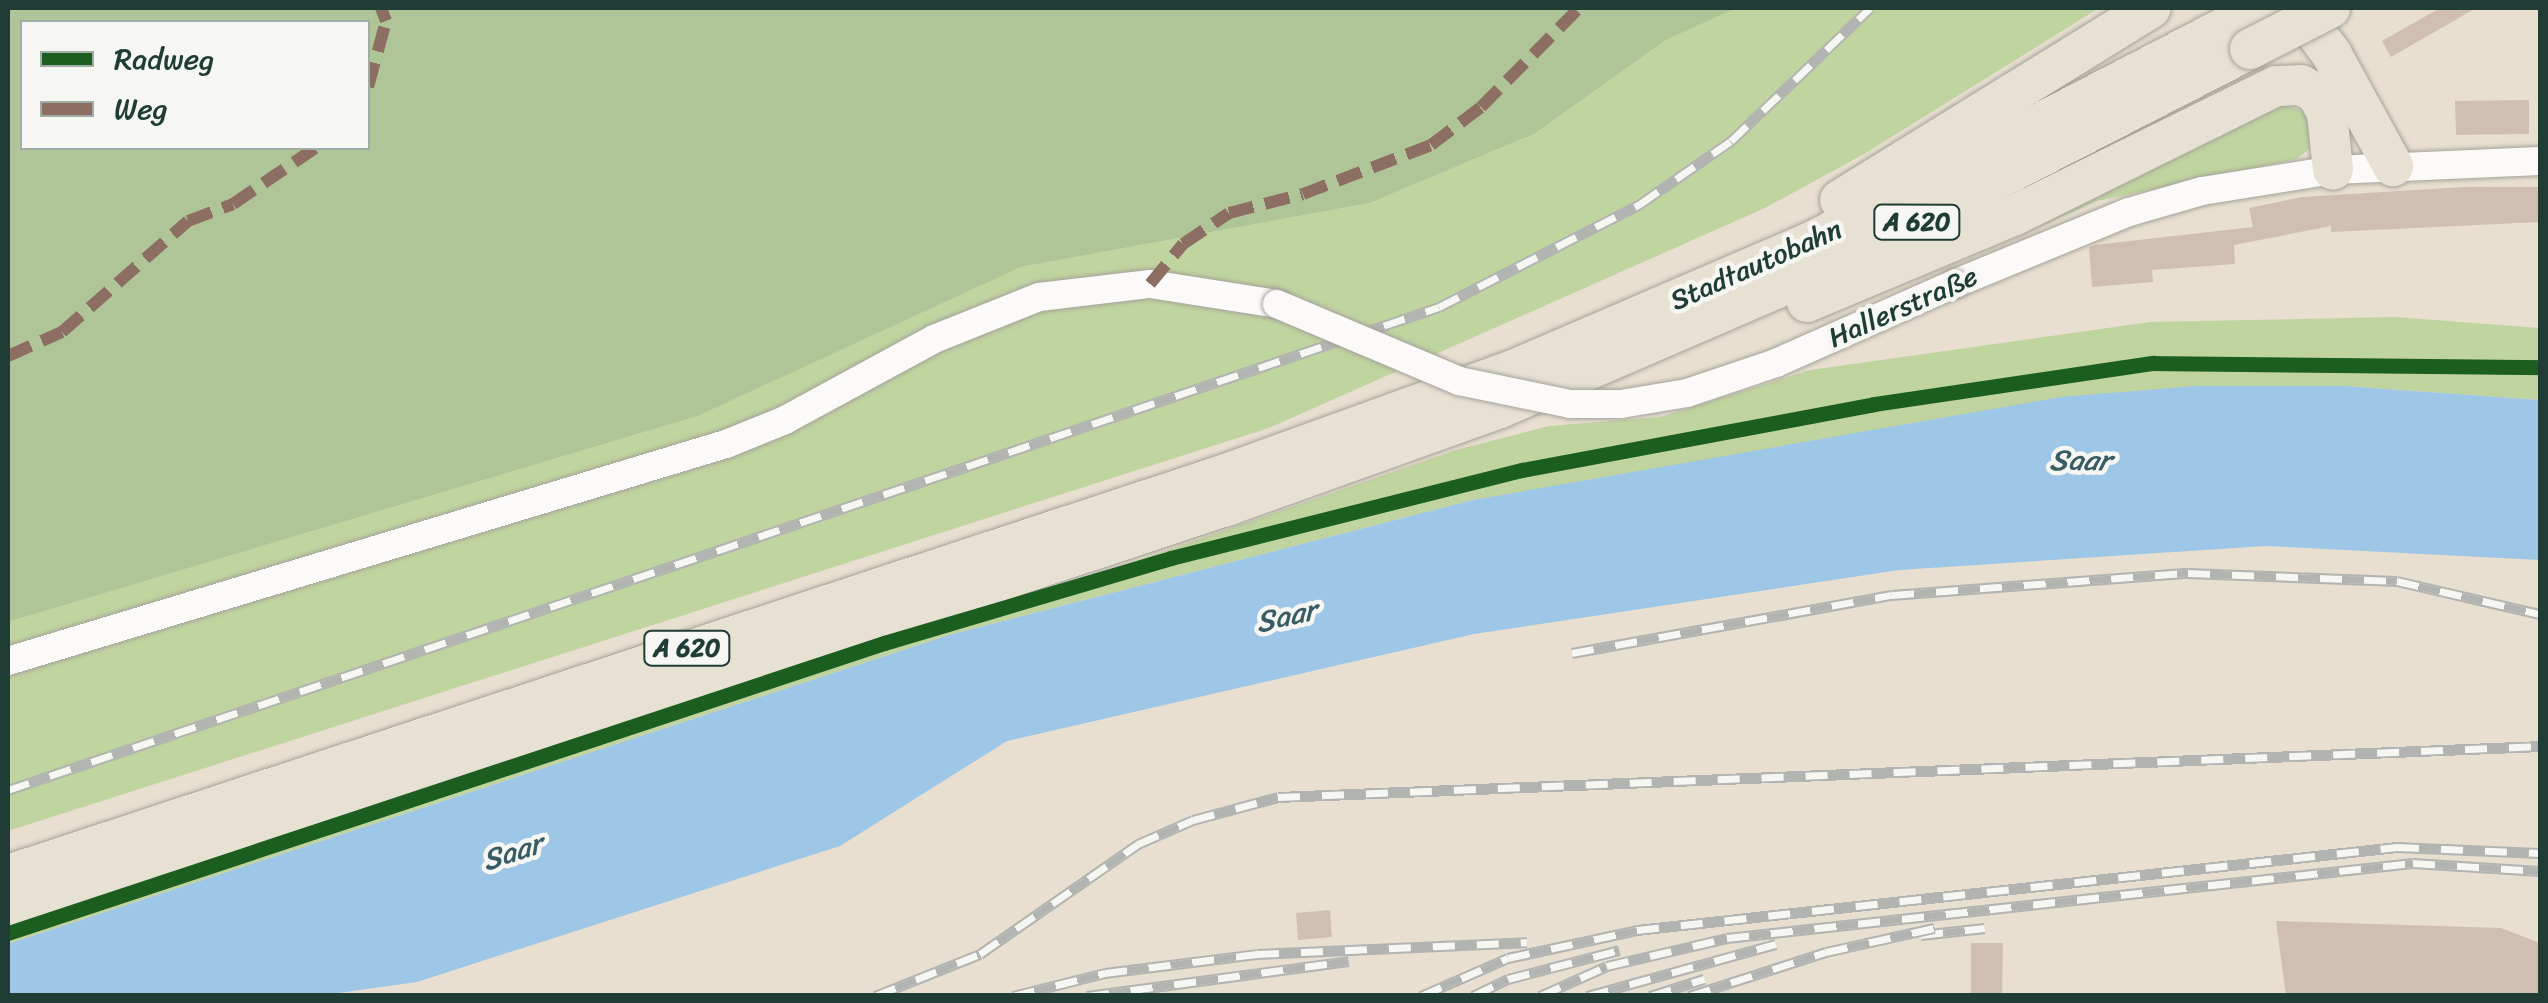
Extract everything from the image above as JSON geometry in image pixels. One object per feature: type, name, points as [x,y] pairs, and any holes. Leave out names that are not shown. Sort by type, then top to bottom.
[{"type":"highway","name":"A 620","points":[[8,876],[1372,437],[1510,371],[1579,360],[1862,188],[2070,53],[2152,8]]},
{"type":"highway","points":[[2285,8],[2312,28],[2332,56],[2393,166]]},
{"type":"highway","name":"A 620","points":[[8,909],[1372,437],[1858,252],[2249,26],[2330,8]]},
{"type":"highway","points":[[1579,360],[1724,333],[1920,258],[2276,86],[2301,85],[2316,94],[2327,113],[2333,170]]},
{"type":"street","name":"Hallerstraße","points":[[8,661],[726,444],[785,420],[970,322],[1039,297],[1150,284],[1276,304],[1459,381],[1570,404],[1621,404],[1687,394],[1776,362],[2128,212],[2219,187],[2333,170],[2540,161]]},
{"type":"green space","points":[[8,8],[1737,8],[1666,40],[1534,134],[1370,203],[1021,267],[698,416],[8,622]]},
{"type":"green space","points":[[1737,8],[2099,8],[1864,154],[1765,208],[1269,428],[8,831],[8,622],[698,416],[1021,267],[1370,203],[1534,134],[1666,40]]},
{"type":"green space","points":[[2285,105],[2310,114],[2314,130],[2309,149],[2297,159],[2097,201],[2019,236],[2265,109]]},
{"type":"green space","points":[[2395,317],[2540,328],[2540,400],[2344,386],[2196,386],[1473,500],[949,635],[8,944],[8,932],[42,919],[844,662],[1456,450],[1549,426],[1660,417],[1810,370],[2150,322]]},
{"type":"water","name":"Saar","points":[[2196,386],[2344,386],[2540,400],[2540,560],[2266,546],[1899,570],[1474,634],[1007,741],[840,846],[417,982],[317,996],[8,995],[8,944],[949,635],[1473,500],[2061,397]]},
{"type":"building","points":[[2440,8],[2476,8],[2391,57],[2382,41]]},
{"type":"building","points":[[2529,100],[2529,134],[2456,135],[2455,101]]},
{"type":"building","points":[[2464,187],[2540,187],[2540,222],[2331,232],[2331,226],[2234,245],[2235,264],[2152,270],[2153,282],[2092,287],[2089,247],[2095,245],[2253,227],[2249,208],[2302,197]]},
{"type":"building","points":[[1330,910],[1332,937],[1298,940],[1296,913]]},
{"type":"building","points":[[2276,921],[2501,928],[2540,943],[2540,996],[2286,996]]},
{"type":"building","points":[[1971,943],[2003,943],[2002,996],[1971,996]]},
{"type":"railway","points":[[8,790],[1439,307],[1640,204],[1731,141],[1870,8]]},
{"type":"railway","points":[[1572,653],[1892,595],[2188,573],[2397,581],[2540,614]]},
{"type":"railway","points":[[875,996],[980,954],[1138,844],[1193,820],[1278,797],[2540,746]]},
{"type":"railway","points":[[1421,996],[1508,958],[1637,930],[2397,847],[2540,853]]},
{"type":"railway","points":[[1540,996],[1607,966],[1727,938],[2413,863],[2540,871]]},
{"type":"railway","points":[[1689,996],[1826,952],[1934,928]]},
{"type":"railway","points":[[1921,935],[1985,928]]},
{"type":"railway","points":[[1013,996],[1105,973],[1257,954],[1527,942]]},
{"type":"railway","points":[[1587,996],[1776,944]]},
{"type":"railway","points":[[1473,996],[1508,979],[1619,950]]},
{"type":"railway","points":[[1087,996],[1349,961]]},
{"type":"railway","points":[[1650,996],[1704,979]]},
{"type":"marked path","points":[[370,80],[386,21],[381,8]]},
{"type":"marked path","points":[[1150,284],[1183,244],[1229,213],[1303,194],[1431,145],[1481,107],[1579,8]]},
{"type":"marked path","points":[[8,356],[62,332],[188,221],[233,204],[312,150]]},
{"type":"cycle path","points":[[8,933],[884,643],[1171,558],[1522,470],[1874,404],[2153,363],[2540,367]]}]
